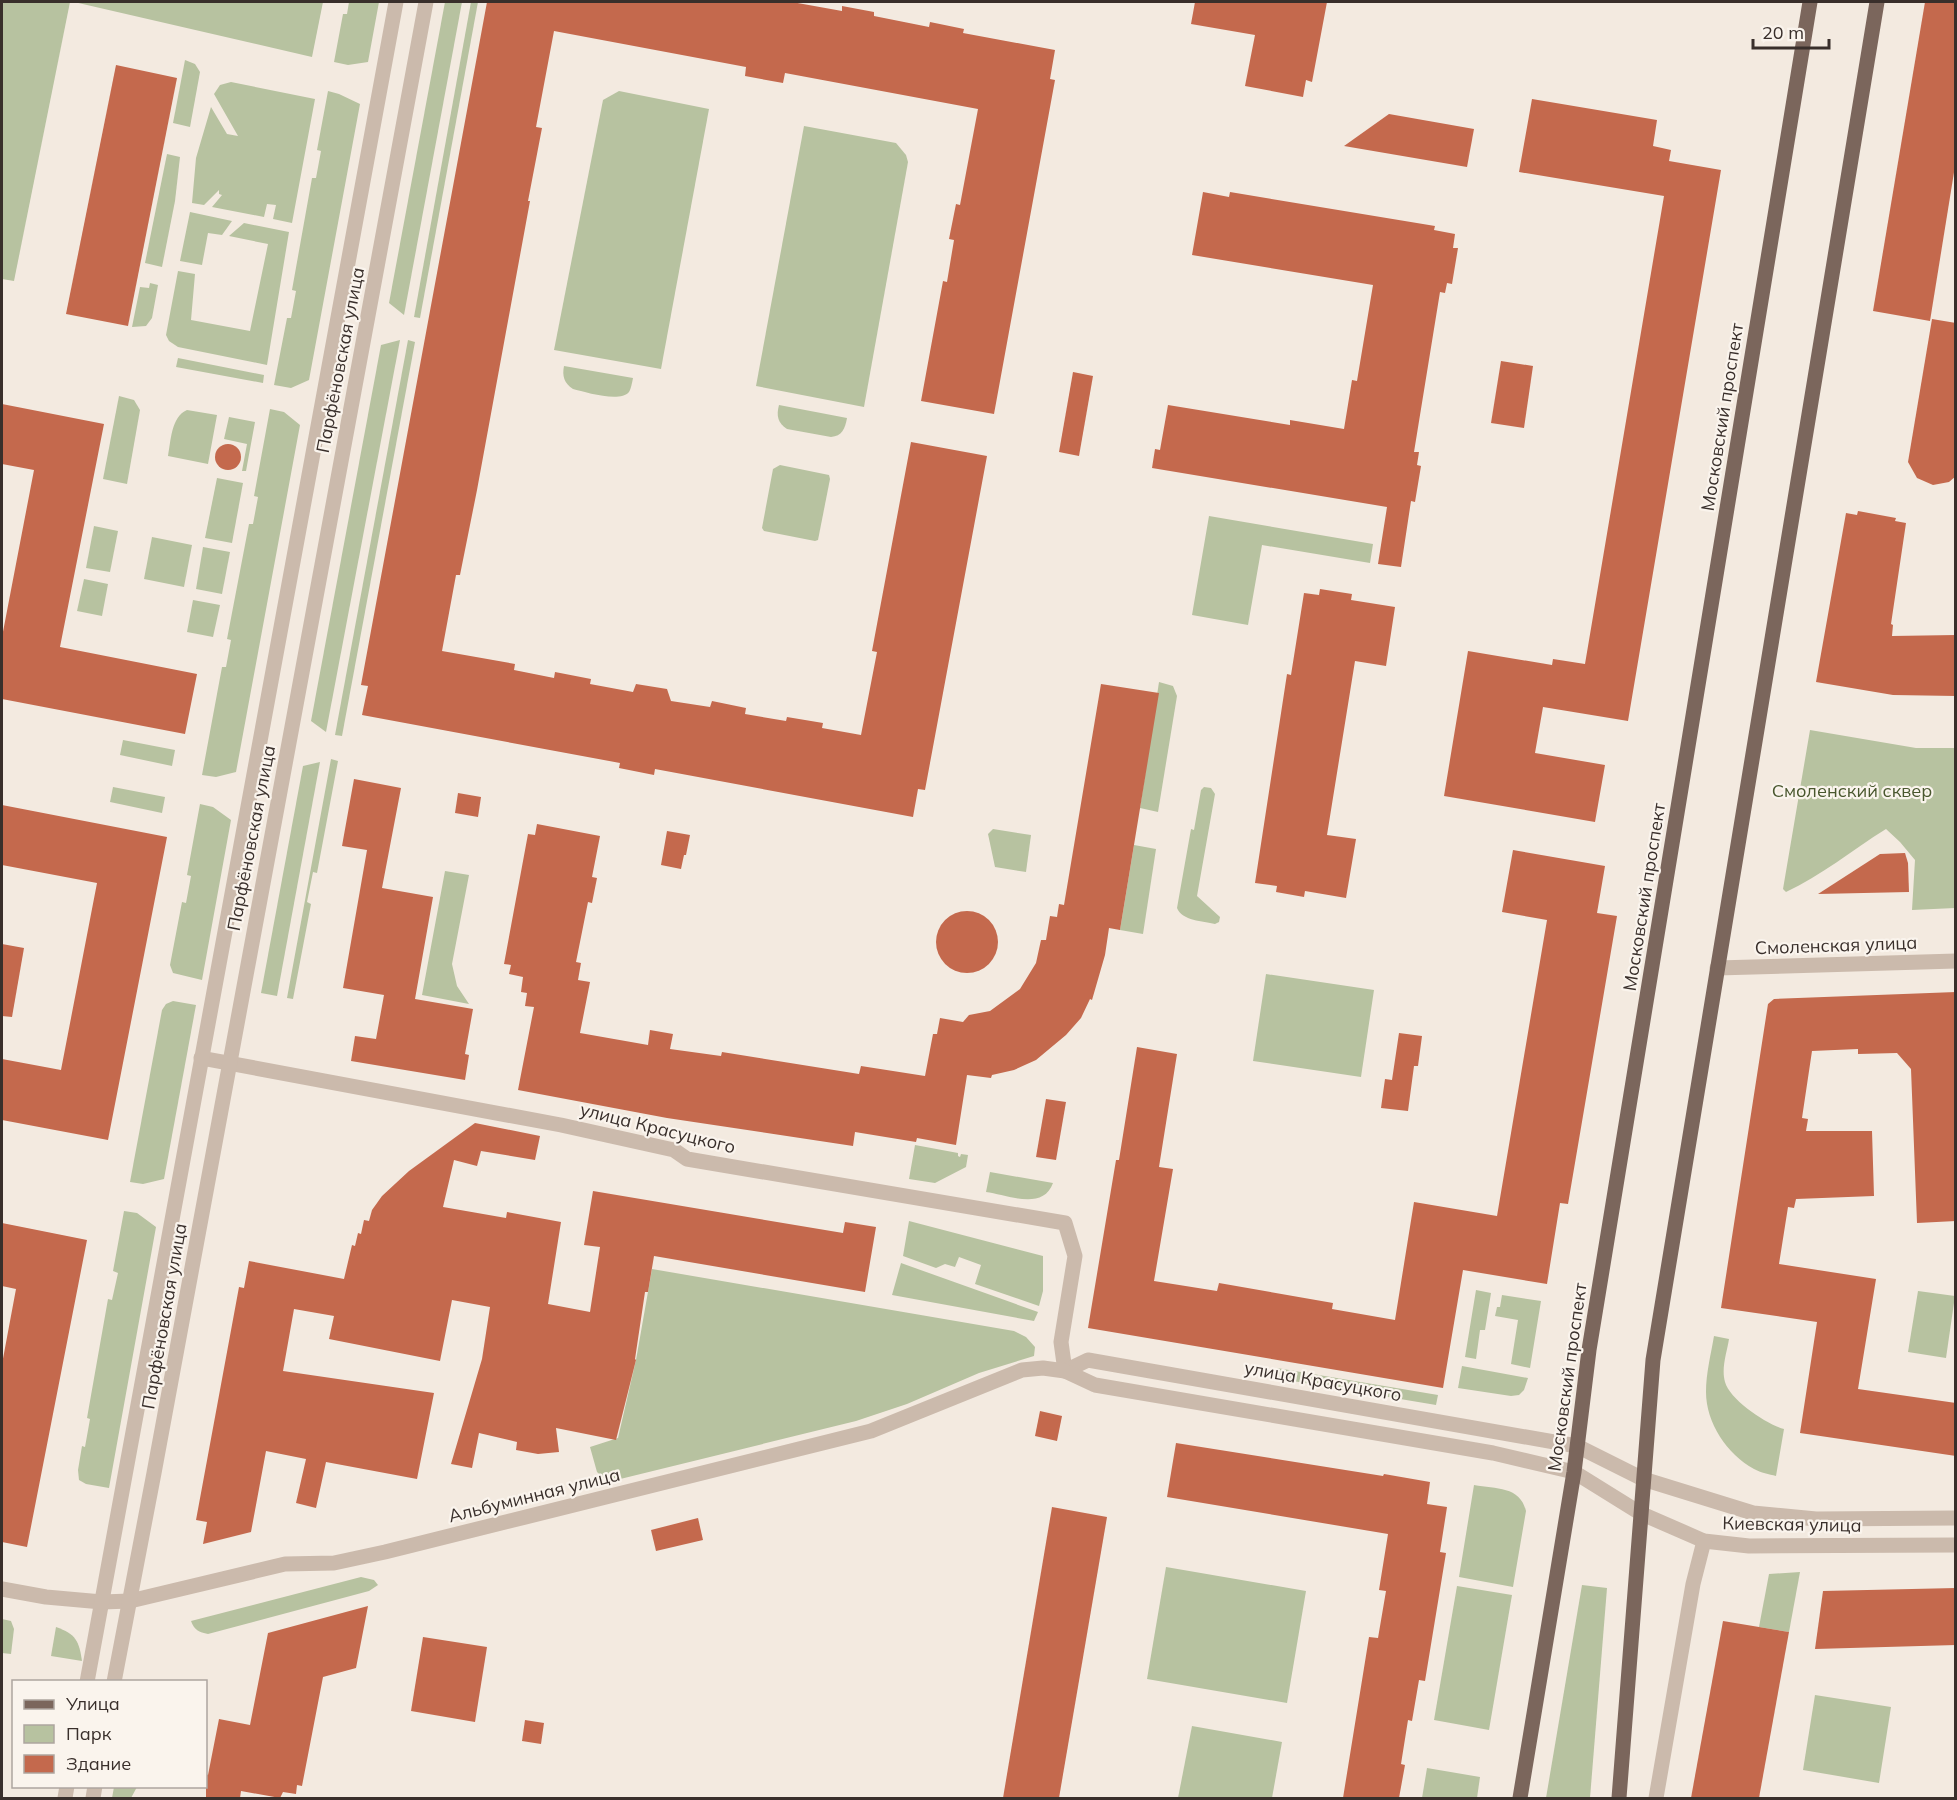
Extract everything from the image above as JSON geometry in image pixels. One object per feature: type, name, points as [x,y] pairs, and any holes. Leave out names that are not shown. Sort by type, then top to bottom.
[{"type":"main road","name":"Московский проспект","points":[[1520,1798],[1574,1472],[1589,1350],[1810,2]]},
{"type":"main road","points":[[1619,1798],[1653,1360],[1877,2]]},
{"type":"street","name":"Парфёновская улица","points":[[87,1680],[396,2]]},
{"type":"street","name":"Парфёновская улица","points":[[114,1680],[426,2]]},
{"type":"street","name":"Смоленская улица","points":[[1717,968],[1956,961]]},
{"type":"street","name":"улица Красуцкого","points":[[201,1058],[561,1125],[674,1150],[687,1159],[1065,1223],[1075,1256],[1061,1342],[1065,1371],[1088,1360],[1577,1446]]},
{"type":"street","name":"Альбуминная улица","points":[[2,1589],[46,1597],[102,1602],[130,1600],[285,1564],[334,1563],[871,1431],[1022,1370],[1043,1368],[1065,1371]]},
{"type":"street","points":[[1065,1371],[1095,1385],[1493,1453],[1574,1472]]},
{"type":"street","name":"Киевская улица","points":[[1577,1446],[1643,1479],[1753,1513],[1816,1519],[1956,1518]]},
{"type":"street","name":"Киевская улица","points":[[1574,1472],[1640,1513],[1704,1541],[1749,1546],[1956,1545]]},
{"type":"street","points":[[1656,1798],[1691,1592],[1704,1541]]},
{"type":"green space","points":[[2,2],[70,2],[14,281],[2,279]]},
{"type":"green space","points":[[74,2],[323,2],[312,57]]},
{"type":"green space","points":[[349,2],[379,2],[368,62],[348,65],[334,62],[343,14],[347,14]]},
{"type":"green space","points":[[445,2],[462,2],[404,315],[389,303]]},
{"type":"green space","points":[[471,2],[478,2],[420,318],[414,317]]},
{"type":"green space","points":[[185,60],[195,64],[200,72],[190,127],[173,123]]},
{"type":"green space","points":[[231,82],[315,99],[292,223],[273,219],[276,205],[267,204],[264,217],[212,207],[222,195],[219,194],[219,190],[204,205],[192,203],[196,158],[211,107],[227,134],[238,136],[214,94],[220,85]]},
{"type":"green space","points":[[328,91],[360,104],[309,380],[291,388],[274,385],[287,318],[291,318],[296,291],[292,290],[312,178],[316,178],[321,151],[317,150]]},
{"type":"green space","points":[[619,91],[709,109],[661,369],[554,350],[603,100]]},
{"type":"green space","points":[[804,126],[896,143],[906,155],[908,162],[864,407],[756,386]]},
{"type":"green space","points":[[167,154],[180,157],[175,201],[162,267],[145,263]]},
{"type":"green space","points":[[190,212],[232,221],[222,235],[208,233],[202,265],[180,261]]},
{"type":"green space","points":[[244,223],[289,232],[267,365],[178,347],[169,341],[166,335],[178,271],[195,274],[191,320],[250,331],[268,244],[229,236]]},
{"type":"green space","points":[[150,283],[158,285],[152,318],[146,326],[132,327],[140,287],[149,288]]},
{"type":"green space","points":[[400,340],[326,732],[311,721],[381,345]]},
{"type":"green space","points":[[408,340],[415,342],[342,736],[335,735]]},
{"type":"green space","points":[[178,358],[264,375],[263,383],[176,367]]},
{"type":"green space","points":[[564,366],[633,378],[629,392],[618,397],[610,397],[573,389],[564,379]]},
{"type":"green space","points":[[119,396],[134,400],[140,410],[127,484],[103,479]]},
{"type":"green space","points":[[779,405],[847,418],[842,431],[831,437],[787,429],[778,419]]},
{"type":"green space","points":[[270,409],[284,412],[300,425],[236,772],[216,777],[202,775],[222,667],[226,667],[231,640],[227,639],[249,524],[253,524],[258,497],[254,496]]},
{"type":"green space","points":[[187,410],[217,415],[208,464],[168,456],[175,424],[182,413]]},
{"type":"green space","points":[[229,417],[255,422],[246,471],[242,471],[247,444],[224,439]]},
{"type":"green space","points":[[780,465],[829,475],[818,540],[764,531],[762,528],[773,469]]},
{"type":"green space","points":[[217,478],[243,483],[232,543],[205,538]]},
{"type":"green space","points":[[1209,516],[1373,544],[1370,563],[1262,545],[1248,625],[1192,615]]},
{"type":"green space","points":[[94,526],[118,531],[110,572],[86,568]]},
{"type":"green space","points":[[152,537],[192,545],[184,587],[144,579]]},
{"type":"green space","points":[[203,547],[230,552],[222,594],[196,589]]},
{"type":"green space","points":[[84,579],[108,584],[102,616],[77,611]]},
{"type":"green space","points":[[193,600],[220,605],[213,637],[187,632]]},
{"type":"green space","points":[[1159,682],[1173,686],[1177,696],[1158,812],[1140,808]]},
{"type":"green space","name":"Смоленский сквер","points":[[1810,730],[1916,748],[1955,748],[1955,908],[1912,910],[1915,860],[1886,829],[1812,878],[1786,892],[1783,889]]},
{"type":"green space","points":[[123,740],[175,750],[172,766],[120,755]]},
{"type":"green space","points":[[331,759],[338,761],[317,873],[313,872],[307,902],[311,904],[293,999],[287,998]]},
{"type":"green space","points":[[320,762],[277,996],[261,993],[303,766]]},
{"type":"green space","points":[[113,787],[165,797],[162,813],[110,802]]},
{"type":"green space","points":[[1204,787],[1211,788],[1215,794],[1197,896],[1220,917],[1219,922],[1215,924],[1183,916],[1177,908],[1191,829],[1194,830],[1201,790]]},
{"type":"green space","points":[[200,804],[213,807],[231,820],[202,980],[173,973],[170,965],[182,902],[186,903],[191,876],[187,875]]},
{"type":"green space","points":[[993,829],[1031,835],[1026,872],[995,867],[988,834]]},
{"type":"green space","points":[[1134,845],[1156,849],[1143,934],[1120,930]]},
{"type":"green space","points":[[445,871],[469,875],[452,964],[457,986],[469,1004],[422,995]]},
{"type":"green space","points":[[1266,974],[1374,990],[1361,1077],[1253,1061]]},
{"type":"green space","points":[[173,1001],[196,1005],[164,1179],[143,1184],[130,1182],[162,1010],[166,1004]]},
{"type":"green space","points":[[915,1145],[958,1153],[960,1157],[961,1154],[968,1155],[966,1167],[935,1183],[909,1179]]},
{"type":"green space","points":[[990,1172],[1053,1183],[1048,1192],[1041,1197],[1014,1198],[986,1192]]},
{"type":"green space","points":[[124,1211],[137,1213],[156,1227],[109,1488],[86,1484],[79,1480],[78,1470],[90,1419],[87,1418],[108,1299],[112,1300],[118,1273],[113,1271]]},
{"type":"green space","points":[[909,1221],[1043,1256],[1043,1291],[1039,1306],[975,1284],[981,1265],[959,1257],[955,1267],[945,1264],[936,1268],[903,1256]]},
{"type":"green space","points":[[901,1263],[1038,1312],[1034,1321],[892,1295]]},
{"type":"green space","points":[[652,1269],[1014,1331],[1026,1337],[1035,1347],[1034,1356],[979,1373],[907,1404],[856,1421],[608,1482],[597,1472],[590,1447],[618,1438],[636,1360]]},
{"type":"green space","points":[[1476,1290],[1491,1293],[1485,1330],[1480,1330],[1476,1359],[1465,1357]]},
{"type":"green space","points":[[1918,1291],[1955,1296],[1946,1358],[1908,1352]]},
{"type":"green space","points":[[1502,1295],[1541,1301],[1530,1368],[1511,1364],[1518,1320],[1495,1316],[1497,1307],[1500,1307]]},
{"type":"green space","points":[[1714,1336],[1729,1339],[1724,1371],[1728,1389],[1750,1410],[1784,1429],[1776,1476],[1744,1463],[1727,1446],[1714,1426],[1706,1392]]},
{"type":"green space","points":[[1462,1366],[1528,1378],[1524,1390],[1519,1395],[1511,1396],[1458,1388]]},
{"type":"green space","points":[[1277,1368],[1438,1395],[1436,1405],[1275,1378]]},
{"type":"green space","points":[[1474,1485],[1506,1490],[1513,1493],[1523,1503],[1526,1511],[1513,1587],[1459,1577]]},
{"type":"green space","points":[[1166,1567],[1306,1591],[1287,1703],[1147,1679]]},
{"type":"green space","points":[[1800,1572],[1789,1632],[1759,1627],[1769,1574]]},
{"type":"green space","points":[[361,1577],[374,1580],[378,1585],[369,1591],[208,1634],[197,1630],[191,1621]]},
{"type":"green space","points":[[1582,1585],[1607,1588],[1590,1798],[1546,1798]]},
{"type":"green space","points":[[1457,1586],[1512,1595],[1489,1730],[1434,1720]]},
{"type":"green space","points":[[2,1619],[11,1621],[14,1629],[11,1654],[2,1653]]},
{"type":"green space","points":[[56,1627],[68,1632],[75,1639],[82,1661],[51,1656]]},
{"type":"green space","points":[[1815,1695],[1891,1707],[1879,1783],[1803,1770]]},
{"type":"green space","points":[[1192,1726],[1282,1742],[1272,1798],[1178,1798]]},
{"type":"green space","points":[[1427,1768],[1480,1777],[1477,1798],[1422,1798]]},
{"type":"green space","points":[[114,1788],[136,1788],[131,1798],[112,1798]]},
{"type":"building","points":[[487,2],[792,2],[842,11],[842,6],[874,12],[874,16],[929,27],[930,22],[964,29],[963,33],[1055,50],[1050,79],[1055,80],[994,414],[921,401],[943,281],[947,282],[954,240],[949,239],[956,204],[960,205],[978,109],[785,73],[783,83],[745,76],[746,67],[554,31],[536,127],[542,128],[528,201],[530,201],[477,490],[460,575],[456,575],[442,651],[515,664],[514,670],[554,678],[555,672],[591,679],[590,684],[633,692],[636,684],[667,689],[671,701],[710,707],[712,701],[746,708],[745,714],[786,721],[787,717],[823,723],[822,728],[861,735],[877,652],[872,651],[911,442],[987,456],[925,790],[918,789],[913,817],[655,769],[654,775],[619,768],[620,763],[362,715],[368,686],[361,685]]},
{"type":"building","points":[[1195,2],[1327,2],[1312,82],[1306,80],[1303,97],[1245,86],[1255,35],[1191,24]]},
{"type":"building","points":[[1925,2],[1956,2],[1956,160],[1930,321],[1873,311]]},
{"type":"building","points":[[116,65],[177,78],[128,326],[66,314]]},
{"type":"building","points":[[1532,99],[1657,120],[1653,146],[1671,150],[1669,161],[1721,170],[1628,721],[1543,707],[1535,753],[1605,765],[1595,822],[1444,796],[1468,651],[1552,665],[1553,659],[1585,664],[1664,196],[1519,172]]},
{"type":"building","points":[[1389,114],[1474,129],[1467,167],[1344,146]]},
{"type":"building","points":[[1203,192],[1229,197],[1230,192],[1435,226],[1434,230],[1455,234],[1453,248],[1458,248],[1452,284],[1447,283],[1445,293],[1440,292],[1414,452],[1419,452],[1417,465],[1421,466],[1415,502],[1411,501],[1401,567],[1378,564],[1387,507],[1152,468],[1155,449],[1160,450],[1168,405],[1290,425],[1290,420],[1344,429],[1352,380],[1357,381],[1373,285],[1192,255]]},
{"type":"building","points":[[1932,319],[1956,323],[1956,476],[1949,482],[1933,485],[1917,478],[1908,462]]},
{"type":"building","points":[[1501,361],[1533,366],[1524,428],[1491,423]]},
{"type":"building","points":[[1073,372],[1093,376],[1079,456],[1059,452]]},
{"type":"building","points":[[2,404],[104,424],[60,647],[197,674],[185,734],[2,699],[2,637],[34,470],[2,464]]},
{"type":"building","points":[[228,444],[237,448],[241,457],[237,466],[228,470],[219,466],[215,457],[219,448]]},
{"type":"building","points":[[1858,511],[1896,518],[1895,521],[1906,523],[1891,624],[1893,625],[1892,636],[1956,635],[1956,696],[1893,695],[1816,682],[1846,513],[1857,515]]},
{"type":"building","points":[[1320,589],[1352,594],[1351,600],[1395,607],[1386,666],[1355,661],[1327,835],[1356,839],[1346,898],[1305,891],[1304,897],[1276,892],[1277,886],[1255,883],[1287,674],[1291,675],[1304,593],[1319,595]]},
{"type":"building","points":[[1101,684],[1159,693],[1120,930],[1109,928],[1105,955],[1092,1000],[1090,999],[1081,1018],[1066,1035],[1036,1060],[1014,1070],[992,1075],[991,1078],[967,1075],[956,1145],[917,1138],[916,1142],[855,1132],[853,1146],[667,1118],[518,1090],[534,1007],[525,1006],[527,993],[521,992],[523,977],[509,974],[511,965],[504,964],[528,834],[535,835],[537,824],[600,836],[592,877],[597,878],[592,903],[588,902],[576,962],[581,963],[578,980],[590,982],[580,1033],[648,1045],[650,1030],[673,1034],[670,1049],[721,1056],[722,1052],[859,1074],[861,1066],[925,1076],[933,1034],[937,1034],[940,1018],[963,1022],[969,1015],[990,1011],[1020,989],[1036,963],[1041,940],[1046,940],[1050,916],[1057,917],[1059,904],[1064,905]]},
{"type":"building","points":[[354,779],[401,788],[382,888],[433,897],[415,999],[473,1009],[465,1054],[469,1055],[465,1080],[351,1061],[355,1036],[376,1039],[384,995],[343,988],[367,850],[342,846]]},
{"type":"building","points":[[458,793],[481,797],[478,817],[455,813]]},
{"type":"building","points":[[2,805],[167,837],[108,1140],[2,1120],[2,1059],[61,1070],[97,883],[2,865]]},
{"type":"building","points":[[667,831],[690,835],[681,869],[661,865]]},
{"type":"building","points":[[1513,850],[1605,866],[1597,913],[1617,916],[1568,1204],[1560,1203],[1547,1284],[1463,1270],[1443,1388],[1088,1328],[1137,1047],[1177,1054],[1159,1167],[1173,1169],[1154,1281],[1217,1291],[1219,1283],[1333,1303],[1332,1309],[1395,1320],[1414,1202],[1497,1216],[1547,920],[1502,912]]},
{"type":"building","points":[[1905,853],[1908,863],[1909,892],[1818,894],[1880,854]]},
{"type":"building","points":[[961,911],[973,911],[989,920],[996,930],[998,942],[996,954],[989,964],[973,973],[961,973],[950,968],[941,959],[936,948],[936,936],[941,925],[950,916]]},
{"type":"building","points":[[2,944],[24,948],[12,1017],[2,1016]]},
{"type":"building","points":[[1956,992],[1956,1221],[1917,1223],[1911,1069],[1897,1053],[1858,1054],[1858,1049],[1812,1051],[1802,1118],[1808,1119],[1806,1131],[1872,1131],[1874,1196],[1796,1199],[1794,1208],[1788,1207],[1779,1264],[1876,1279],[1858,1389],[1956,1403],[1956,1456],[1800,1433],[1817,1322],[1721,1308],[1768,1004],[1774,999]]},
{"type":"building","points":[[1399,1033],[1422,1036],[1418,1066],[1414,1066],[1408,1111],[1381,1108],[1385,1079],[1392,1080]]},
{"type":"building","points":[[1046,1099],[1066,1102],[1056,1160],[1036,1157]]},
{"type":"building","points":[[475,1123],[540,1136],[535,1160],[481,1151],[477,1166],[454,1160],[443,1207],[506,1218],[507,1212],[561,1222],[548,1304],[590,1312],[600,1247],[584,1245],[593,1191],[843,1233],[845,1222],[876,1227],[865,1292],[654,1256],[648,1292],[645,1292],[636,1360],[616,1440],[556,1428],[559,1452],[538,1454],[516,1450],[517,1442],[479,1433],[472,1468],[451,1464],[482,1359],[490,1307],[452,1300],[440,1361],[329,1339],[334,1316],[294,1309],[283,1371],[434,1393],[417,1479],[326,1462],[316,1508],[296,1503],[306,1459],[266,1451],[251,1532],[203,1544],[207,1522],[196,1520],[239,1287],[244,1288],[249,1261],[344,1279],[352,1245],[355,1246],[364,1220],[369,1221],[372,1210],[382,1196],[409,1171]]},
{"type":"building","points":[[2,1223],[87,1240],[27,1547],[2,1542],[2,1364],[16,1289],[2,1286]]},
{"type":"building","points":[[1040,1411],[1062,1416],[1057,1441],[1035,1436]]},
{"type":"building","points":[[1176,1443],[1430,1482],[1427,1504],[1447,1507],[1440,1552],[1446,1553],[1425,1681],[1419,1680],[1412,1721],[1408,1720],[1401,1764],[1405,1765],[1399,1798],[1343,1798],[1369,1637],[1378,1638],[1386,1591],[1379,1590],[1388,1534],[1167,1497]]},
{"type":"building","points":[[1052,1507],[1107,1517],[1059,1798],[1003,1798]]},
{"type":"building","points":[[698,1518],[703,1540],[656,1551],[651,1530]]},
{"type":"building","points":[[1956,1588],[1956,1645],[1815,1649],[1823,1591]]},
{"type":"building","points":[[368,1606],[356,1668],[323,1677],[302,1786],[297,1785],[296,1794],[283,1792],[280,1798],[241,1791],[240,1798],[206,1798],[207,1774],[219,1719],[250,1725],[268,1633]]},
{"type":"building","points":[[1723,1621],[1789,1632],[1759,1798],[1691,1798]]},
{"type":"building","points":[[423,1637],[487,1647],[475,1722],[411,1711]]},
{"type":"building","points":[[525,1720],[544,1723],[541,1744],[522,1741]]}]
